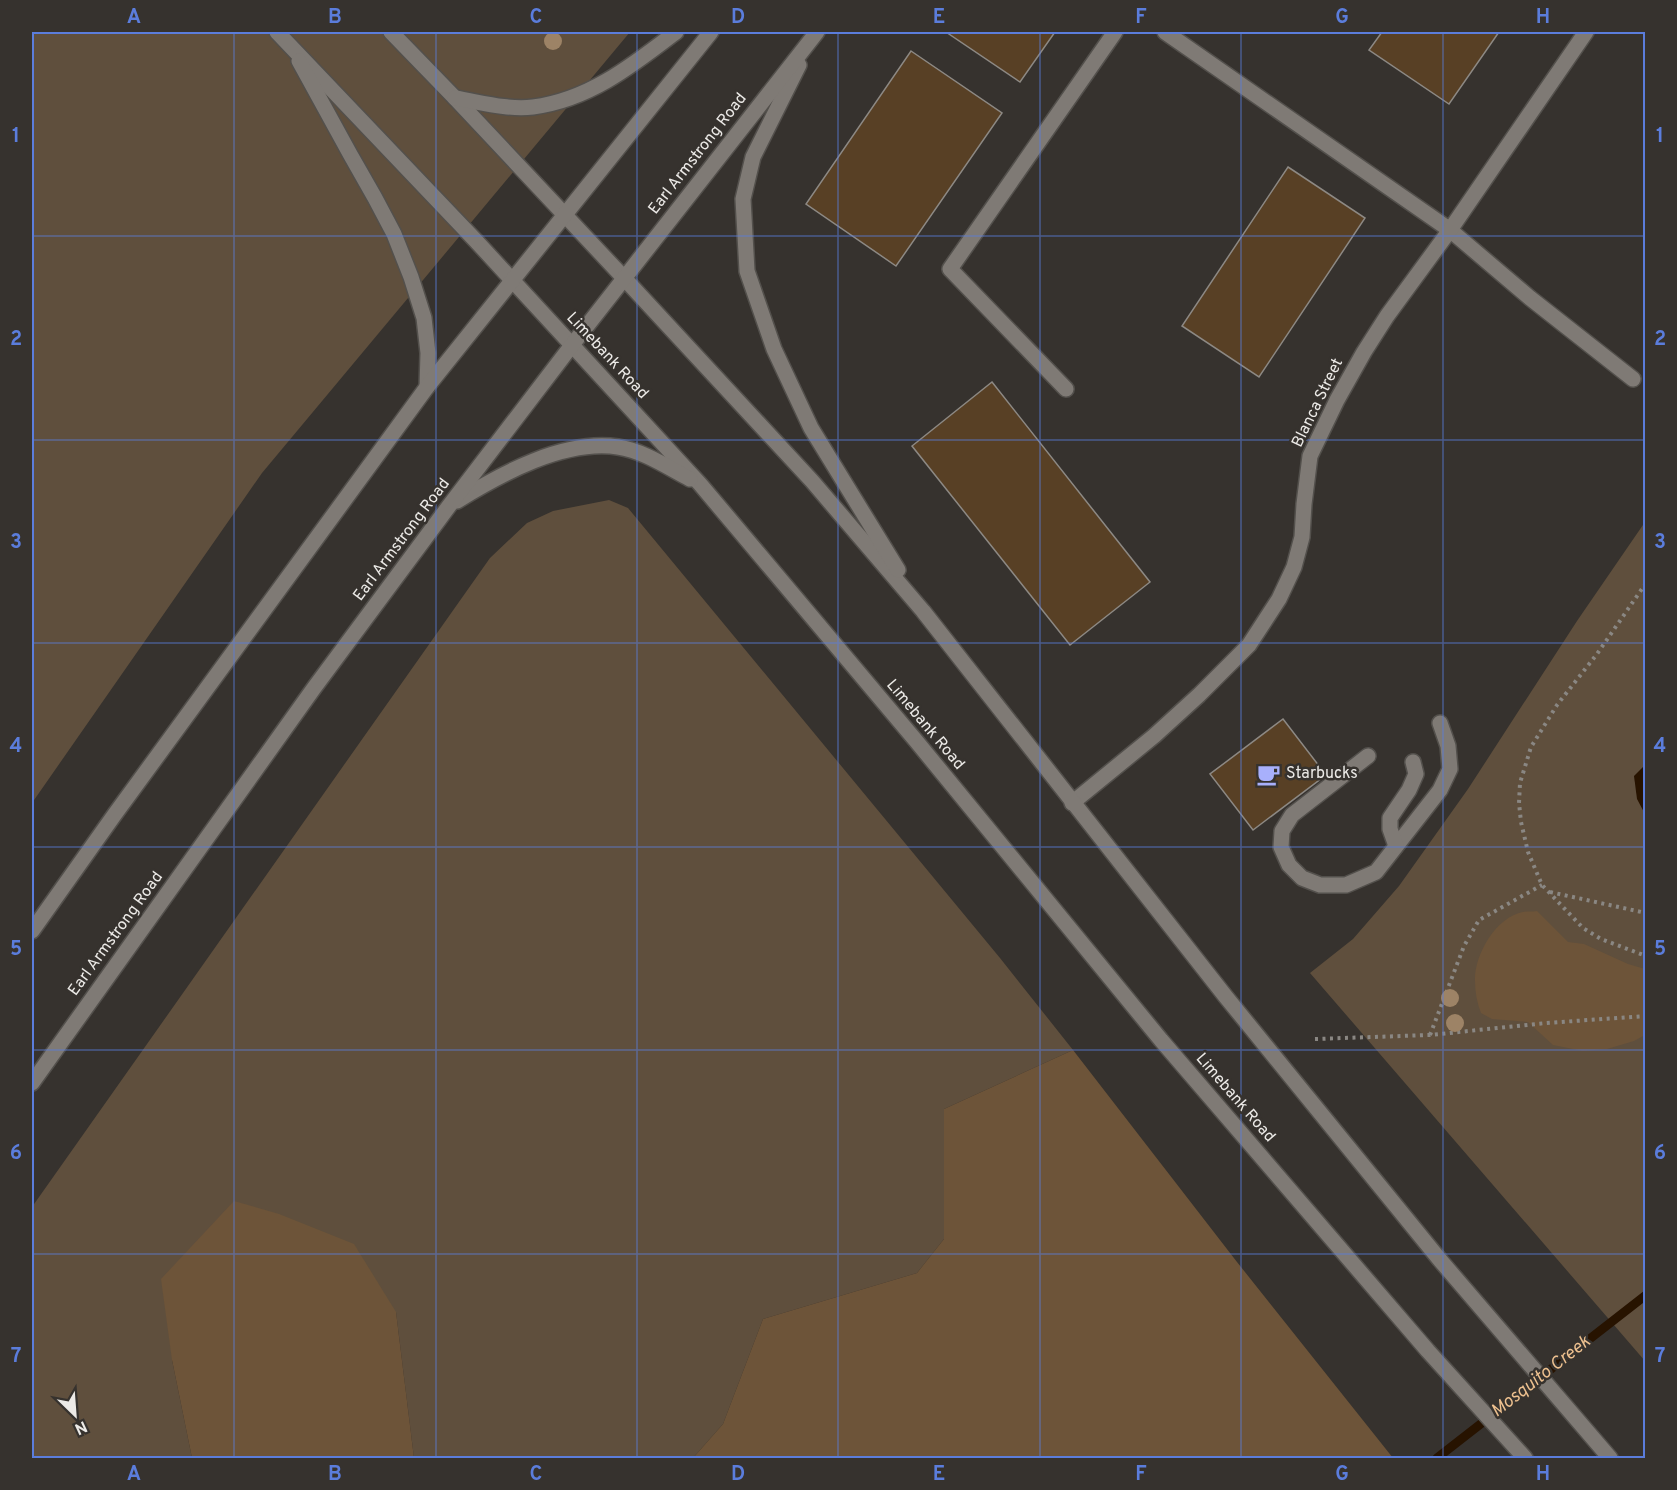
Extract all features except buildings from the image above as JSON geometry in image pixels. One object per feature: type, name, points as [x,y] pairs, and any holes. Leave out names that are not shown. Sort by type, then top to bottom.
[{"type":"main road","name":"Limebank Road","points":[[277,32],[513,281],[700,484],[917,742],[1161,1040],[1428,1351],[1525,1458]]},
{"type":"main road","points":[[391,32],[566,216],[812,481],[923,611],[1226,997],[1478,1305],[1605,1453]]},
{"type":"main road","points":[[455,98],[500,106],[533,107],[581,94],[609,80],[676,32]]},
{"type":"main road","points":[[32,931],[115,813],[427,387],[711,32]]},
{"type":"main road","points":[[1066,388],[950,269],[1115,32]]},
{"type":"main road","points":[[1165,32],[1450,230],[1530,298],[1633,380]]},
{"type":"main road","name":"Blanca Street","points":[[1072,803],[1154,736],[1249,645],[1279,599],[1294,567],[1302,537],[1310,456],[1337,400],[1387,316],[1450,230],[1586,32]]},
{"type":"main road","points":[[815,34],[753,157],[743,199],[747,271],[774,349],[811,428],[923,611]]},
{"type":"main road","name":"Earl Armstrong Road","points":[[32,1083],[314,688],[572,345],[815,34]]},
{"type":"main road","points":[[289,43],[375,198],[411,277],[424,318],[428,353],[427,387]]},
{"type":"main road","points":[[450,506],[484,484],[515,468],[583,447],[617,447],[644,454],[700,484]]},
{"type":"main road","points":[[1368,756],[1292,815],[1282,831],[1281,847],[1289,865],[1302,878],[1320,885],[1346,885],[1376,872],[1440,790],[1450,769],[1448,746],[1440,723]]},
{"type":"main road","points":[[1396,846],[1390,830],[1390,818],[1409,790],[1416,774],[1413,762]]},
{"type":"path","points":[[1646,583],[1597,654],[1557,705],[1531,747],[1520,783],[1521,822],[1528,852],[1542,885],[1583,927],[1601,939],[1646,956]]},
{"type":"path","points":[[1430,1035],[1464,946],[1479,920],[1542,885]]},
{"type":"path","points":[[1549,892],[1646,913]]},
{"type":"path","points":[[1315,1039],[1430,1035],[1646,1016]]},
{"type":"shaded area","points":[[32,32],[630,32],[262,473],[32,803]]},
{"type":"shaded area","points":[[609,500],[628,508],[1000,958],[1073,1050],[944,1109],[944,1239],[917,1273],[763,1319],[723,1424],[693,1458],[414,1458],[396,1312],[172,1360],[192,1458],[32,1458],[32,1207],[490,558],[527,523],[553,511]]},
{"type":"shaded area","points":[[1645,522],[1645,1361],[1310,973],[1353,939],[1399,886],[1468,789],[1577,621]]},
{"type":"shaded area","points":[[1645,765],[1645,814],[1637,799],[1634,776]]},
{"type":"shaded area","points":[[1537,911],[1568,942],[1584,944],[1628,964],[1645,969],[1645,1035],[1634,1041],[1607,1049],[1583,1051],[1553,1045],[1528,1022],[1492,1019],[1481,1013],[1476,997],[1475,981],[1478,960],[1488,939],[1504,921],[1513,915]]},
{"type":"shaded area","points":[[1073,1050],[1393,1458],[693,1458],[723,1424],[763,1319],[917,1273],[944,1239],[944,1109]]},
{"type":"shaded area","points":[[234,1201],[279,1214],[354,1244],[396,1312],[414,1458],[192,1458],[172,1360],[161,1279]]},
{"type":"waterway","name":"Mosquito Creek","points":[[1437,1458],[1646,1295]]},
{"type":"place","name":"Starbucks","points":[[1268,774]]}]
